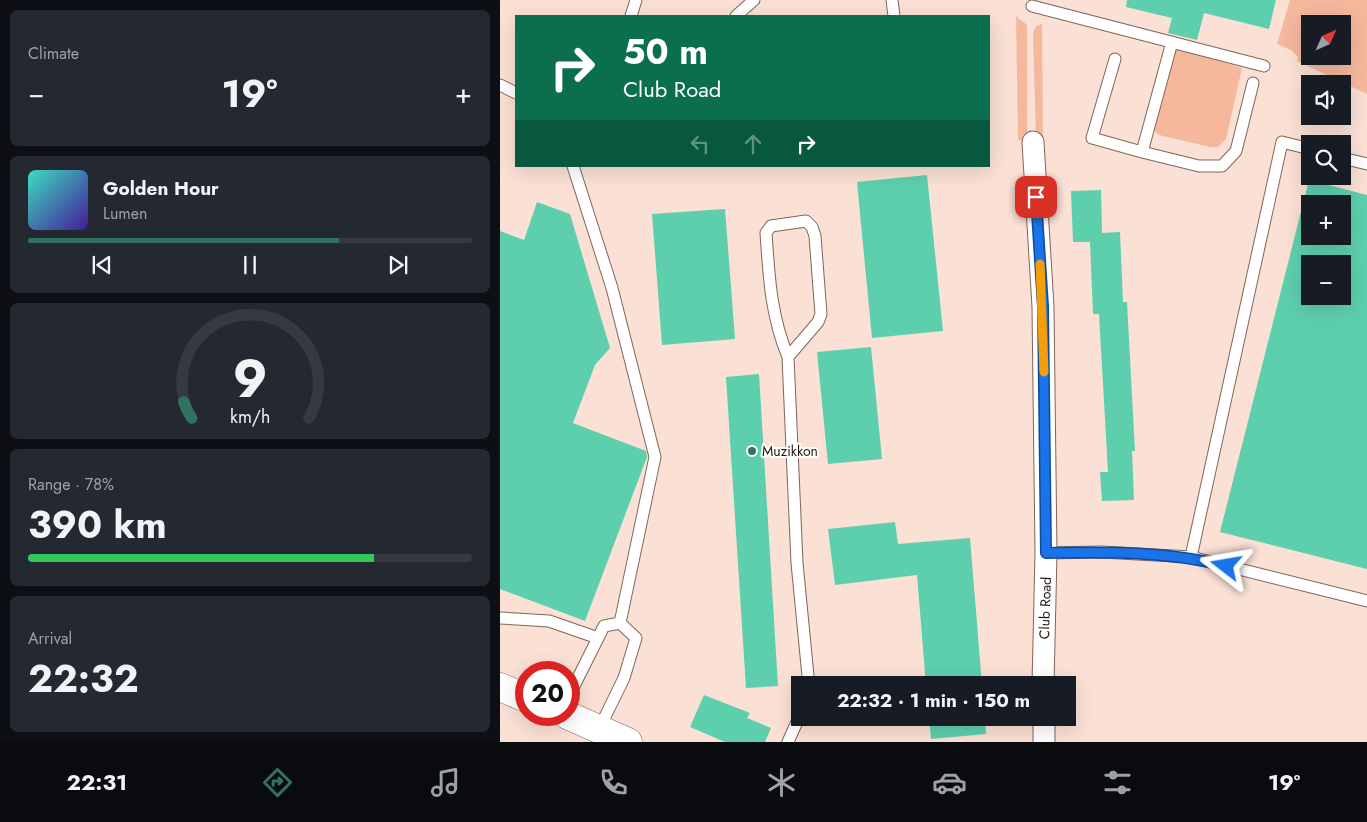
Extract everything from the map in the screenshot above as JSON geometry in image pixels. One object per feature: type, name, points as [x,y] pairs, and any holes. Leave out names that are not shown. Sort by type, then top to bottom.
[{"type":"street","name":"Club Road","points":[[1033,142],[1043,307],[1046,553],[1043,676]]},
{"type":"street","points":[[500,687],[515,693]]},
{"type":"street","points":[[580,721],[628,742]]},
{"type":"street","points":[[1044,726],[1044,742]]},
{"type":"lane","points":[[631,15],[636,0]]},
{"type":"lane","points":[[737,15],[754,0]]},
{"type":"lane","points":[[892,0],[894,15]]},
{"type":"lane","points":[[1032,8],[1264,66]]},
{"type":"lane","points":[[1142,152],[1172,42]]},
{"type":"lane","points":[[1115,59],[1092,138],[1199,166],[1222,166],[1236,152],[1252,83]]},
{"type":"lane","points":[[500,85],[515,92]]},
{"type":"lane","points":[[1191,557],[1282,142],[1301,147]]},
{"type":"lane","points":[[1351,160],[1367,164]]},
{"type":"lane","points":[[573,167],[612,288],[655,457],[620,623]]},
{"type":"lane","points":[[788,358],[818,322],[821,314],[815,236],[812,227],[806,222],[771,226],[766,234],[771,303],[788,358],[798,563],[808,676]]},
{"type":"lane","points":[[1046,553],[1102,552],[1191,557],[1367,601]]},
{"type":"lane","points":[[500,618],[549,621],[598,638]]},
{"type":"lane","points":[[580,674],[604,626],[620,623]]},
{"type":"lane","points":[[599,729],[624,678],[636,638],[620,623]]},
{"type":"lane","points":[[788,742],[795,726]]},
{"type":"shaded area","points":[[1290,0],[1367,0],[1367,94],[1351,86],[1351,75],[1327,75],[1305,65],[1351,65],[1351,15],[1301,15],[1301,63],[1297,61],[1298,57],[1291,50],[1277,44]]},
{"type":"shaded area","points":[[1016,16],[1027,25],[1027,142],[1018,140]]},
{"type":"shaded area","points":[[1042,24],[1043,143],[1036,139],[1033,33],[1036,26]]},
{"type":"shaded area","points":[[1178,48],[1242,68],[1226,139],[1218,147],[1210,147],[1159,135],[1153,130],[1170,55]]},
{"type":"building","points":[[1127,0],[1276,0],[1269,29],[1204,13],[1197,40],[1168,33],[1172,18],[1126,7]]},
{"type":"building","points":[[927,175],[943,331],[872,338],[857,182]]},
{"type":"building","points":[[1308,185],[1328,185],[1367,195],[1367,569],[1220,532],[1301,212],[1301,245],[1351,245],[1351,195],[1305,195]]},
{"type":"building","points":[[1101,190],[1102,233],[1120,232],[1123,302],[1127,302],[1135,451],[1132,451],[1134,500],[1102,501],[1100,472],[1108,472],[1099,314],[1093,314],[1090,242],[1073,242],[1071,191]]},
{"type":"building","points":[[537,202],[570,214],[610,348],[595,365],[573,423],[646,451],[647,457],[585,621],[500,589],[500,231],[524,240]]},
{"type":"building","points":[[725,209],[735,339],[662,345],[652,214]]},
{"type":"building","points":[[871,347],[882,459],[828,464],[817,352]]},
{"type":"building","points":[[759,374],[778,686],[746,688],[726,377]]},
{"type":"building","points":[[895,522],[898,544],[970,538],[981,676],[925,676],[917,575],[835,585],[828,529]]},
{"type":"building","points":[[704,695],[750,713],[747,718],[771,728],[765,742],[725,742],[690,727]]},
{"type":"building","points":[[930,726],[986,726],[986,734],[931,739]]},
{"type":"slow traffic","points":[[1040,264],[1044,372]]},
{"type":"place","name":"Muzikkon","points":[[752,451]]},
{"type":"route","points":[[1036,197],[1043,307],[1046,553],[1102,552],[1191,557],[1226,566]]}]
